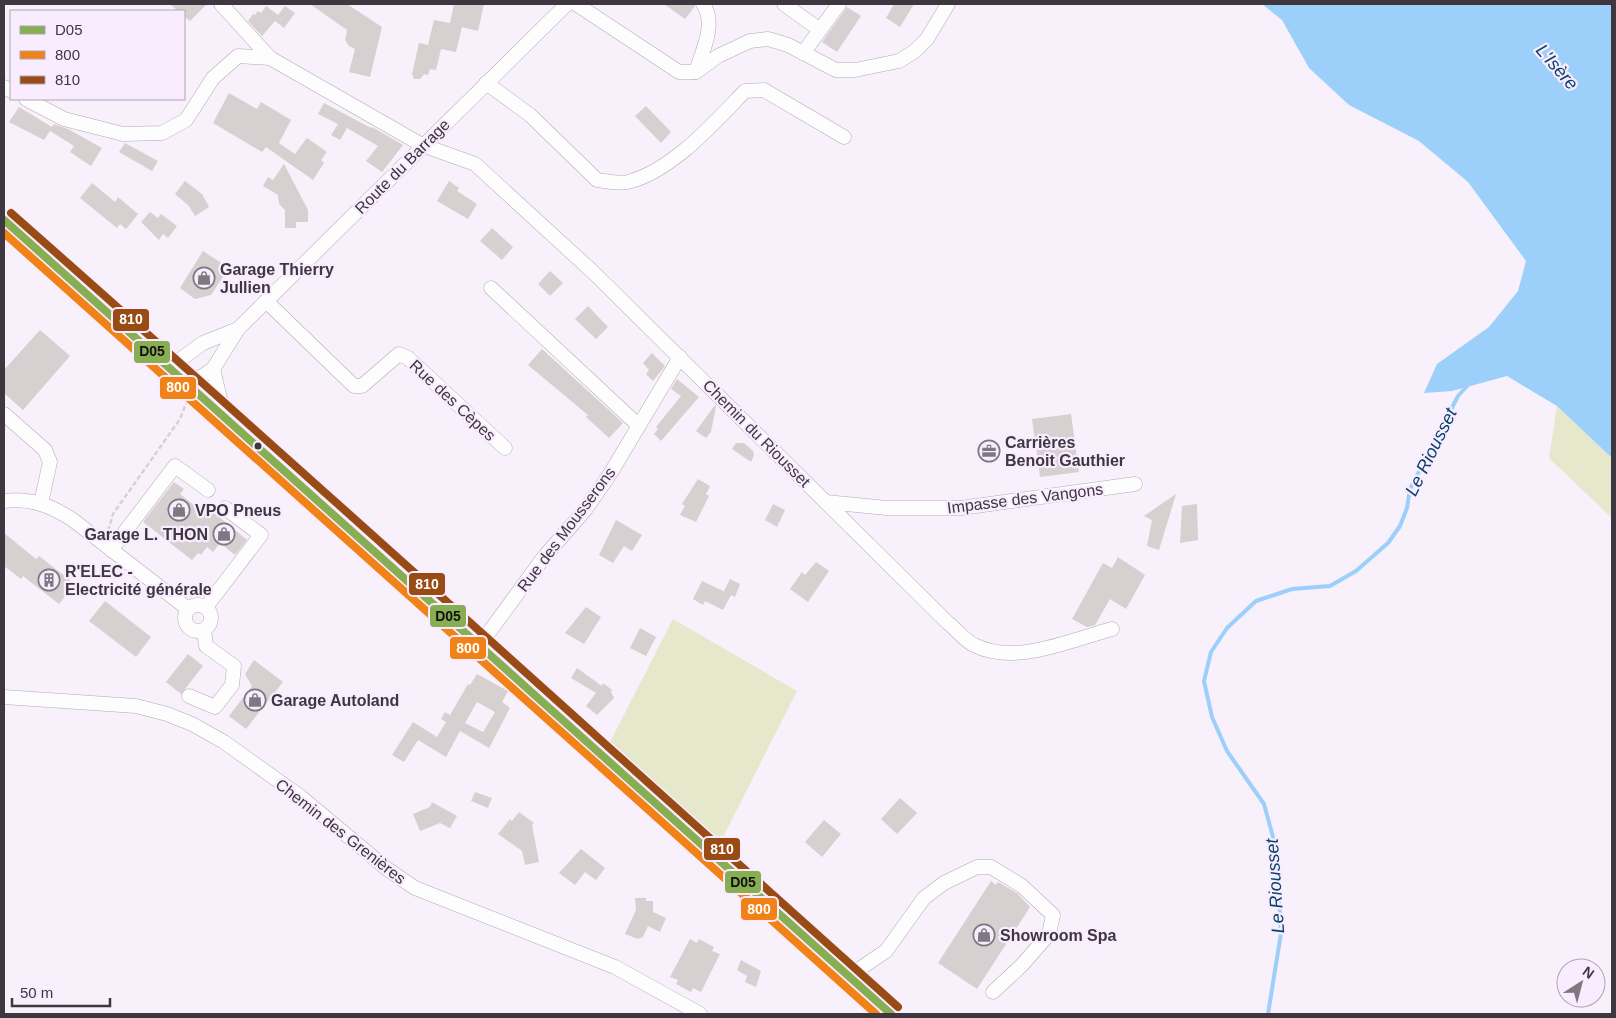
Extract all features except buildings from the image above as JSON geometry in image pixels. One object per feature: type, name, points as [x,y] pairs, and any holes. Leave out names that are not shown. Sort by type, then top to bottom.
[{"type":"main road","points":[[4,220],[192,386],[479,646],[891,1014]]},
{"type":"street","points":[[221,4],[270,58]]},
{"type":"street","name":"Route du Barrage","points":[[192,386],[214,369],[238,329],[422,145],[567,4]]},
{"type":"street","points":[[576,4],[678,72],[696,72],[718,56],[750,41],[768,39],[803,53],[836,70],[856,70],[899,61],[915,51],[927,38],[948,4]]},
{"type":"street","points":[[696,72],[710,26],[706,9],[702,4]]},
{"type":"street","points":[[784,4],[820,30]]},
{"type":"street","points":[[803,53],[839,4]]},
{"type":"street","points":[[28,100],[64,119],[123,134],[162,133],[186,120],[213,78],[238,56],[270,58]]},
{"type":"street","name":"Chemin du Riousset","points":[[270,58],[422,145],[475,164],[594,273],[973,645],[1006,654],[1041,649],[1112,629]]},
{"type":"street","points":[[486,83],[530,115],[597,180],[626,182],[660,169],[719,118],[745,91],[764,90],[844,138]]},
{"type":"street","points":[[491,288],[638,425]]},
{"type":"street","name":"Rue des Cèpes","points":[[266,301],[354,386],[362,386],[399,354],[408,358],[505,448]]},
{"type":"street","name":"Route du Barrage","points":[[170,367],[203,343],[238,329]]},
{"type":"street","name":"Rue des Mousserons","points":[[479,646],[544,557],[584,510],[610,474],[680,357]]},
{"type":"street","points":[[214,369],[224,415]]},
{"type":"street","points":[[4,414],[45,450],[50,462],[41,503]]},
{"type":"street","points":[[109,548],[175,466],[208,490]]},
{"type":"street","name":"Impasse des Vangons","points":[[826,502],[887,508],[960,508],[1135,484]]},
{"type":"street","points":[[4,502],[20,500],[53,507],[73,520],[188,609]]},
{"type":"street","points":[[206,607],[261,535],[225,508]]},
{"type":"street","points":[[189,696],[215,707],[232,685],[234,666],[206,646],[204,630],[211,619],[206,607],[200,605],[188,609],[184,618],[188,626],[195,631],[204,630]]},
{"type":"street","name":"Chemin des Grenières","points":[[4,697],[136,706],[167,714],[192,724],[224,742],[302,797],[387,870],[415,888],[615,967],[692,1012]]},
{"type":"street","points":[[849,976],[886,951],[924,898],[944,883],[977,867],[991,867],[1022,886],[1053,915],[1050,934],[1022,965],[993,992]]},
{"type":"path","points":[[109,548],[113,514],[180,419],[192,386]]},
{"type":"green space","points":[[1557,406],[1612,458],[1612,518],[1549,458]]},
{"type":"green space","points":[[673,619],[797,691],[720,843],[608,746]]},
{"type":"water","name":"L'Isère","points":[[1262,4],[1612,4],[1612,458],[1557,406],[1507,376],[1452,391],[1424,393],[1437,364],[1489,327],[1518,291],[1526,261],[1468,182],[1419,141],[1349,105],[1309,68],[1282,20]]},
{"type":"waterway","name":"Le Riousset","points":[[1268,1014],[1281,933],[1276,848],[1264,804],[1227,751],[1212,717],[1204,681],[1211,652],[1227,628],[1256,601],[1292,589],[1330,586],[1356,571],[1388,543],[1400,526],[1407,508],[1410,489],[1458,396],[1468,385]]},
{"type":"transit line","name":"810","points":[[11,213],[344,509],[898,1007]]},
{"type":"transit line","name":"D05","points":[[4,220],[891,1014]]},
{"type":"transit line","name":"800","points":[[4,233],[223,427],[876,1014]]},
{"type":"place","name":"Garage Thierry Jullien","points":[[204,278]]},
{"type":"place","name":"Carrières Benoit Gauthier","points":[[989,451]]},
{"type":"place","name":"VPO Pneus","points":[[179,510]]},
{"type":"place","name":"Garage L. THON","points":[[224,534]]},
{"type":"place","name":"R'ELEC - Electricité générale","points":[[49,580]]},
{"type":"place","name":"Garage Autoland","points":[[255,700]]},
{"type":"place","name":"Showroom Spa","points":[[984,935]]}]
